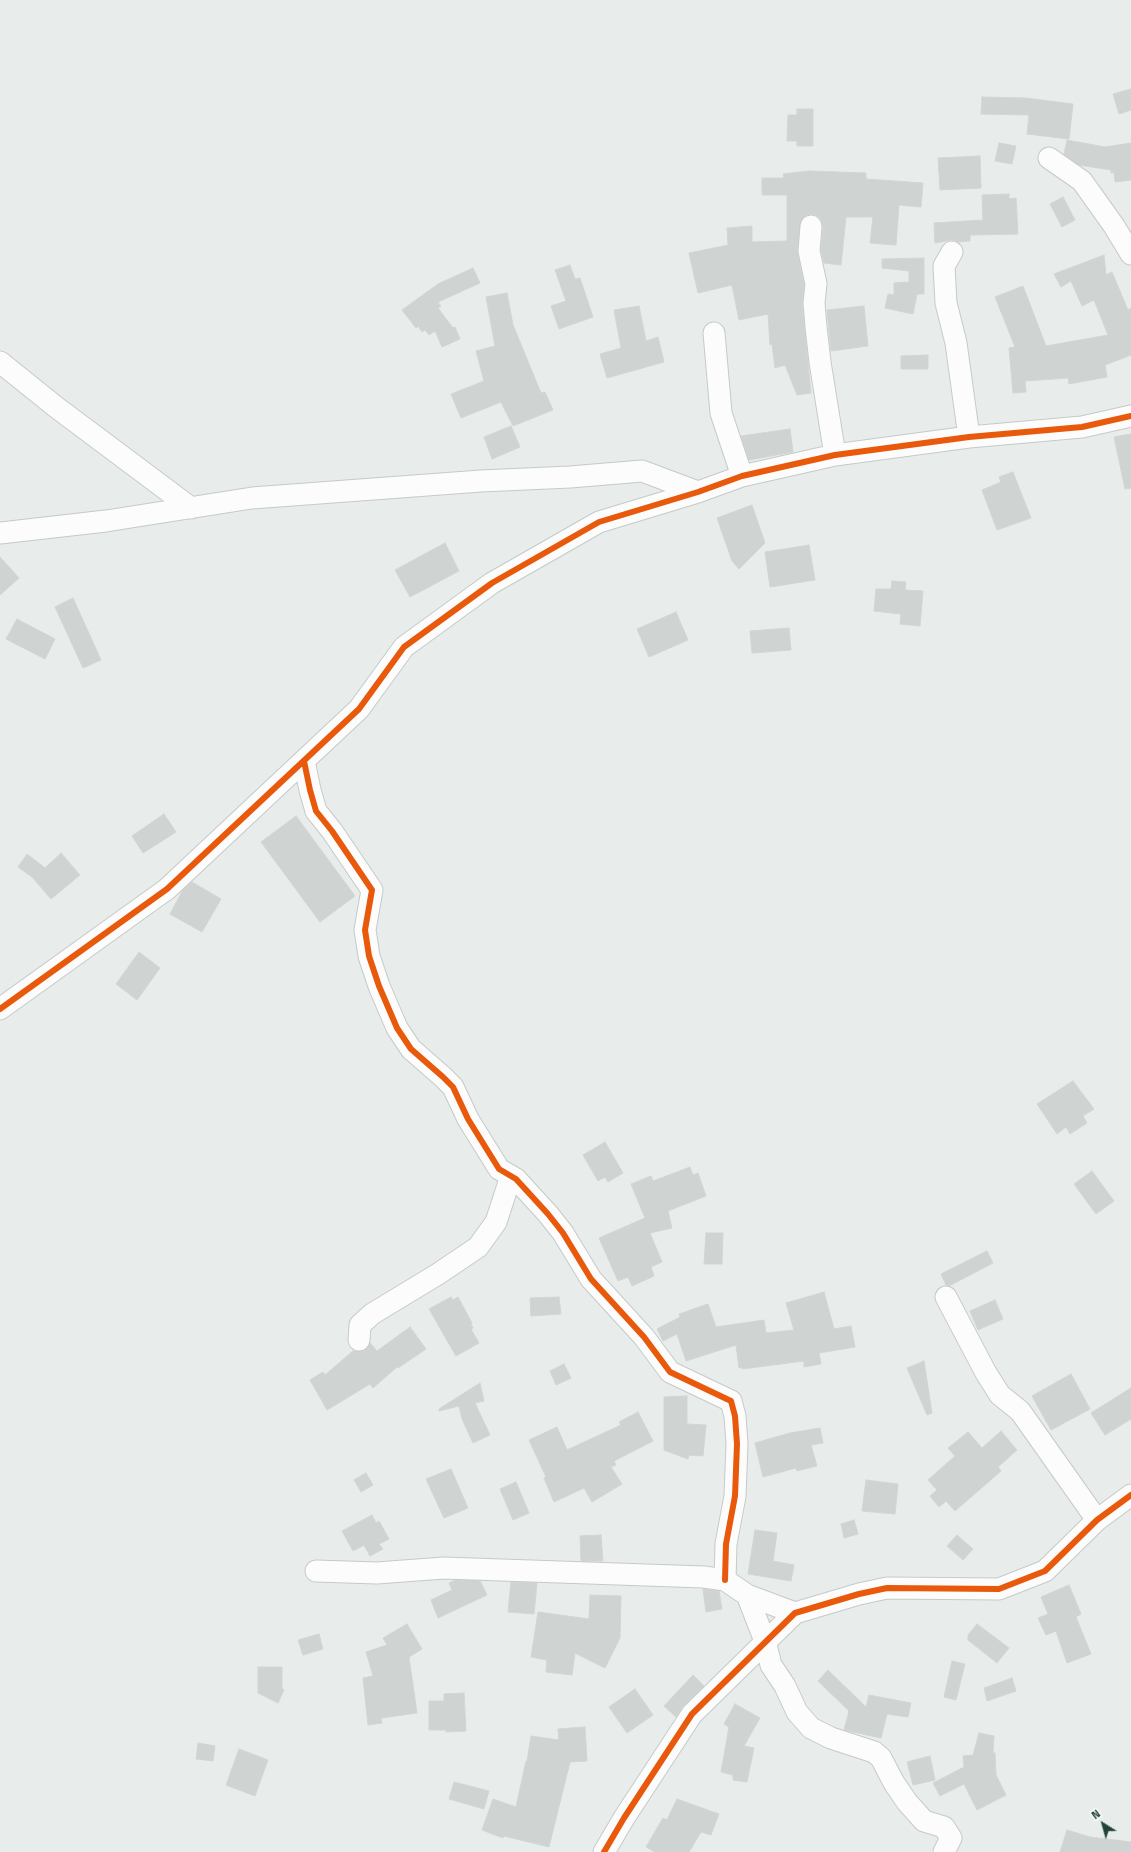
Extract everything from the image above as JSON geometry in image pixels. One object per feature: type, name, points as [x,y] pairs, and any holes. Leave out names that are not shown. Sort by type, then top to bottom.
[{"type":"street","points":[[1049,158],[1082,181],[1114,226],[1131,254]]},
{"type":"street","points":[[811,226],[810,251],[816,284],[814,303],[817,334],[835,455]]},
{"type":"street","points":[[952,252],[944,266],[946,303],[956,343],[969,437]]},
{"type":"street","points":[[714,333],[721,413],[742,476]]},
{"type":"street","points":[[0,362],[191,508]]},
{"type":"street","points":[[0,1009],[167,889],[359,709],[404,647],[492,583],[599,522],[698,492],[742,476],[835,455],[969,437],[1082,427],[1131,416]]},
{"type":"street","points":[[0,533],[106,521],[252,498],[481,481],[642,472],[698,492]]},
{"type":"street","points":[[304,761],[316,811],[332,830],[352,864],[372,890],[365,930],[369,956],[379,986],[397,1028],[411,1049],[453,1087],[468,1119],[499,1169],[511,1176],[530,1193],[548,1214],[563,1233],[590,1279],[644,1337],[670,1372],[731,1401],[735,1416],[737,1452],[735,1496],[726,1544],[725,1580]]},
{"type":"street","points":[[359,1340],[360,1325],[372,1314],[438,1274],[478,1247],[496,1222],[511,1176]]},
{"type":"street","points":[[946,1297],[986,1373],[1000,1395],[1020,1411],[1097,1520]]},
{"type":"street","points":[[604,1852],[624,1818],[692,1714],[765,1640],[795,1613],[859,1594],[887,1588],[999,1589],[1045,1571],[1097,1520],[1131,1495]]},
{"type":"street","points":[[316,1571],[377,1573],[444,1568],[704,1576],[725,1580],[746,1595],[795,1613]]},
{"type":"street","points":[[746,1595],[765,1640],[771,1665],[785,1686],[797,1712],[810,1728],[830,1738],[874,1752],[881,1758],[894,1783],[907,1802],[924,1821],[944,1827],[951,1838],[944,1852]]},
{"type":"building","points":[[1131,89],[1131,110],[1119,114],[1113,94]]},
{"type":"building","points":[[982,97],[1026,98],[1073,104],[1069,139],[1027,134],[1029,115],[981,114]]},
{"type":"building","points":[[797,109],[813,109],[813,146],[797,146],[797,141],[787,141],[788,115],[797,115]]},
{"type":"building","points":[[1067,140],[1105,147],[1131,143],[1131,180],[1115,182],[1114,172],[1111,173],[1111,170],[1079,165],[1064,154]]},
{"type":"building","points":[[999,143],[1016,146],[1012,164],[995,161]]},
{"type":"building","points":[[980,156],[981,188],[940,190],[938,158]]},
{"type":"building","points":[[809,171],[866,173],[866,179],[923,183],[921,207],[899,205],[896,245],[870,243],[873,217],[846,217],[841,265],[824,263],[821,250],[823,227],[822,221],[818,216],[812,214],[806,215],[801,220],[797,250],[804,285],[802,304],[811,393],[797,395],[785,365],[775,368],[772,344],[770,345],[768,314],[739,320],[732,285],[698,293],[689,253],[728,245],[727,228],[752,226],[752,242],[787,241],[787,195],[762,195],[762,178],[784,178],[783,174]]},
{"type":"building","points":[[1009,194],[1009,199],[1016,198],[1018,234],[970,235],[970,241],[958,242],[952,240],[935,243],[934,223],[983,220],[982,195]]},
{"type":"building","points":[[1063,197],[1075,220],[1062,227],[1050,204]]},
{"type":"building","points":[[1104,255],[1106,275],[1112,272],[1128,310],[1131,308],[1131,355],[1105,365],[1107,377],[1069,384],[1068,378],[1025,381],[1026,392],[1013,393],[1009,348],[1015,347],[995,297],[1023,286],[1046,346],[1108,335],[1094,300],[1082,306],[1071,281],[1061,287],[1054,274]]},
{"type":"building","points":[[924,258],[924,294],[917,294],[913,314],[885,308],[888,294],[894,295],[894,283],[909,282],[909,271],[882,268],[882,259]]},
{"type":"building","points":[[570,265],[575,279],[580,278],[593,317],[559,329],[551,306],[566,301],[555,270]]},
{"type":"building","points":[[473,268],[480,283],[438,302],[441,306],[438,308],[453,328],[455,327],[460,339],[442,347],[435,331],[429,335],[425,330],[422,332],[418,326],[416,328],[402,310],[438,284]]},
{"type":"building","points":[[507,293],[513,325],[541,393],[545,392],[553,410],[513,426],[501,402],[461,418],[451,394],[484,381],[476,351],[495,346],[486,297]]},
{"type":"building","points":[[639,306],[646,341],[658,337],[664,362],[607,378],[600,354],[621,348],[614,310]]},
{"type":"building","points":[[864,306],[868,346],[831,351],[827,310]]},
{"type":"building","points":[[928,355],[928,369],[901,369],[901,356]]},
{"type":"building","points":[[511,426],[520,447],[492,459],[484,437]]},
{"type":"building","points":[[790,429],[793,452],[749,460],[741,436]]},
{"type":"building","points":[[1131,434],[1131,488],[1125,489],[1114,437]]},
{"type":"building","points":[[1013,472],[1031,518],[997,530],[982,490],[1001,482],[999,477]]},
{"type":"building","points":[[752,505],[765,543],[739,569],[732,561],[717,518]]},
{"type":"building","points":[[445,543],[459,571],[410,597],[395,570]]},
{"type":"building","points":[[809,545],[815,580],[770,587],[765,552]]},
{"type":"building","points":[[0,557],[19,578],[0,595]]},
{"type":"building","points":[[892,581],[906,582],[905,590],[923,591],[920,626],[900,624],[901,614],[874,611],[876,589],[891,589]]},
{"type":"building","points":[[73,598],[101,660],[83,668],[55,607]]},
{"type":"building","points":[[676,612],[688,640],[649,657],[637,629]]},
{"type":"building","points":[[17,619],[55,639],[45,659],[6,639]]},
{"type":"building","points":[[789,628],[791,650],[752,653],[750,631]]},
{"type":"building","points":[[164,814],[176,832],[143,853],[132,836]]},
{"type":"building","points":[[296,816],[355,896],[320,922],[261,842]]},
{"type":"building","points":[[61,853],[80,875],[51,899],[32,877],[18,867],[27,854],[45,868]]},
{"type":"building","points":[[192,882],[221,899],[202,932],[170,914],[183,890]]},
{"type":"building","points":[[139,952],[160,968],[137,1000],[116,984]]},
{"type":"building","points":[[1073,1081],[1094,1109],[1083,1116],[1087,1123],[1070,1134],[1066,1127],[1057,1134],[1037,1104]]},
{"type":"building","points":[[605,1142],[623,1173],[608,1182],[605,1177],[598,1181],[583,1155]]},
{"type":"building","points":[[690,1167],[693,1175],[698,1173],[706,1196],[668,1211],[672,1228],[650,1233],[662,1262],[651,1267],[654,1276],[632,1286],[628,1277],[618,1281],[599,1238],[645,1218],[631,1184],[651,1176],[653,1181]]},
{"type":"building","points":[[1092,1171],[1114,1201],[1096,1214],[1074,1184]]},
{"type":"building","points":[[706,1233],[723,1233],[722,1264],[704,1264]]},
{"type":"building","points":[[987,1251],[993,1263],[949,1286],[946,1285],[941,1274]]},
{"type":"building","points":[[824,1292],[834,1329],[851,1326],[855,1347],[819,1353],[821,1364],[804,1367],[804,1361],[742,1369],[742,1367],[739,1368],[736,1345],[686,1361],[677,1334],[663,1341],[657,1329],[680,1317],[679,1314],[708,1304],[716,1327],[764,1320],[766,1333],[794,1330],[786,1303]]},
{"type":"building","points":[[451,1297],[453,1300],[458,1297],[472,1323],[473,1328],[471,1329],[479,1343],[456,1356],[429,1309]]},
{"type":"building","points":[[559,1297],[561,1314],[531,1316],[530,1298]]},
{"type":"building","points":[[995,1300],[1003,1319],[978,1330],[970,1311]]},
{"type":"building","points":[[410,1327],[426,1349],[398,1368],[397,1367],[373,1388],[370,1384],[327,1410],[310,1380],[323,1372],[325,1375],[354,1350],[364,1351],[370,1343],[377,1351]]},
{"type":"building","points":[[924,1361],[932,1413],[927,1415],[907,1368]]},
{"type":"building","points":[[564,1364],[571,1378],[556,1385],[550,1371]]},
{"type":"building","points":[[1071,1374],[1090,1409],[1051,1430],[1032,1396]]},
{"type":"building","points":[[480,1383],[484,1401],[475,1403],[490,1435],[473,1443],[462,1419],[459,1406],[439,1411],[439,1409]]},
{"type":"building","points":[[1131,1388],[1131,1419],[1105,1435],[1091,1413]]},
{"type":"building","points":[[687,1396],[687,1424],[706,1425],[703,1456],[689,1455],[688,1459],[664,1450],[664,1397]]},
{"type":"building","points":[[638,1412],[653,1441],[614,1461],[616,1465],[611,1467],[622,1484],[592,1502],[584,1488],[554,1502],[544,1478],[546,1477],[529,1440],[557,1427],[567,1450],[621,1425],[619,1422]]},
{"type":"building","points":[[820,1428],[823,1443],[811,1445],[817,1466],[797,1471],[796,1468],[763,1477],[755,1443],[790,1433]]},
{"type":"building","points":[[1001,1431],[1017,1450],[998,1467],[1001,1471],[955,1511],[946,1501],[939,1507],[930,1496],[937,1490],[928,1480],[955,1456],[948,1448],[968,1432],[982,1448]]},
{"type":"building","points":[[451,1469],[468,1508],[444,1518],[426,1479]]},
{"type":"building","points":[[366,1473],[373,1485],[361,1492],[354,1480]]},
{"type":"building","points":[[866,1480],[898,1484],[895,1514],[862,1511]]},
{"type":"building","points":[[516,1482],[529,1513],[513,1520],[500,1489]]},
{"type":"building","points":[[372,1515],[376,1523],[379,1521],[389,1539],[379,1544],[383,1549],[370,1556],[364,1545],[353,1551],[342,1531]]},
{"type":"building","points":[[854,1520],[858,1534],[844,1538],[841,1524]]},
{"type":"building","points":[[755,1530],[777,1533],[773,1561],[794,1565],[791,1581],[748,1574]]},
{"type":"building","points":[[601,1535],[603,1561],[581,1561],[580,1536]]},
{"type":"building","points":[[957,1535],[973,1549],[963,1560],[947,1546]]},
{"type":"building","points":[[455,1580],[480,1581],[487,1595],[438,1618],[431,1600],[452,1590],[449,1583]]},
{"type":"building","points":[[511,1582],[537,1583],[534,1614],[508,1612]]},
{"type":"building","points":[[1069,1585],[1081,1614],[1076,1617],[1091,1654],[1067,1663],[1056,1631],[1046,1635],[1038,1618],[1048,1614],[1041,1597]]},
{"type":"building","points":[[703,1589],[719,1591],[722,1609],[706,1612]]},
{"type":"building","points":[[590,1595],[621,1596],[620,1638],[605,1668],[575,1653],[572,1675],[546,1672],[547,1660],[531,1657],[538,1612],[589,1619]]},
{"type":"building","points":[[407,1624],[422,1649],[409,1657],[417,1713],[381,1718],[382,1723],[368,1725],[363,1678],[373,1676],[366,1652],[387,1645],[383,1638]]},
{"type":"building","points":[[977,1624],[1009,1648],[997,1663],[968,1640],[968,1635]]},
{"type":"building","points":[[319,1634],[323,1649],[303,1655],[298,1640]]},
{"type":"building","points":[[952,1661],[965,1664],[956,1700],[944,1697]]},
{"type":"building","points":[[258,1667],[282,1667],[282,1688],[284,1690],[278,1703],[258,1693]]},
{"type":"building","points":[[828,1670],[866,1707],[869,1695],[911,1703],[908,1717],[887,1714],[881,1738],[844,1730],[849,1711],[818,1681]]},
{"type":"building","points":[[693,1675],[704,1686],[683,1706],[676,1717],[664,1706]]},
{"type":"building","points":[[1012,1678],[1016,1691],[987,1701],[984,1688]]},
{"type":"building","points":[[635,1689],[653,1715],[627,1733],[609,1707]]},
{"type":"building","points":[[464,1693],[466,1731],[446,1732],[446,1730],[429,1730],[429,1701],[444,1701],[444,1694]]},
{"type":"building","points":[[735,1704],[760,1718],[744,1746],[754,1748],[747,1782],[733,1780],[733,1775],[721,1772],[729,1727],[724,1724]]},
{"type":"building","points":[[585,1727],[587,1761],[570,1762],[549,1847],[504,1836],[503,1838],[482,1830],[493,1799],[516,1807],[527,1761],[531,1736],[559,1740],[558,1729]]},
{"type":"building","points":[[979,1733],[994,1736],[993,1753],[995,1753],[996,1775],[1006,1795],[977,1810],[964,1784],[940,1796],[933,1783],[964,1767],[963,1756],[973,1755]]},
{"type":"building","points":[[198,1743],[215,1746],[213,1761],[196,1759]]},
{"type":"building","points":[[239,1749],[268,1760],[255,1796],[226,1785]]},
{"type":"building","points":[[930,1756],[935,1780],[913,1785],[907,1762]]},
{"type":"building","points":[[454,1782],[489,1791],[484,1809],[449,1799]]},
{"type":"building","points":[[677,1799],[719,1814],[711,1835],[701,1832],[689,1852],[655,1852],[646,1847],[663,1818],[667,1820]]},
{"type":"building","points":[[1067,1830],[1090,1837],[1131,1842],[1131,1852],[1060,1852]]},
{"type":"cycle path","points":[[0,1009],[167,889],[359,709],[404,647],[492,583],[599,522],[698,492],[742,476],[835,455],[969,437],[1082,427],[1131,416]]},
{"type":"cycle path","points":[[304,761],[316,811],[332,831],[372,890],[365,930],[369,956],[379,986],[397,1028],[411,1049],[453,1087],[468,1119],[499,1169],[516,1179],[548,1214],[563,1233],[591,1279],[644,1337],[670,1372],[731,1401],[735,1416],[737,1444],[735,1496],[726,1544],[725,1580]]},
{"type":"cycle path","points":[[604,1852],[624,1818],[692,1714],[795,1613],[859,1594],[887,1588],[999,1589],[1045,1571],[1097,1520],[1131,1495]]}]
